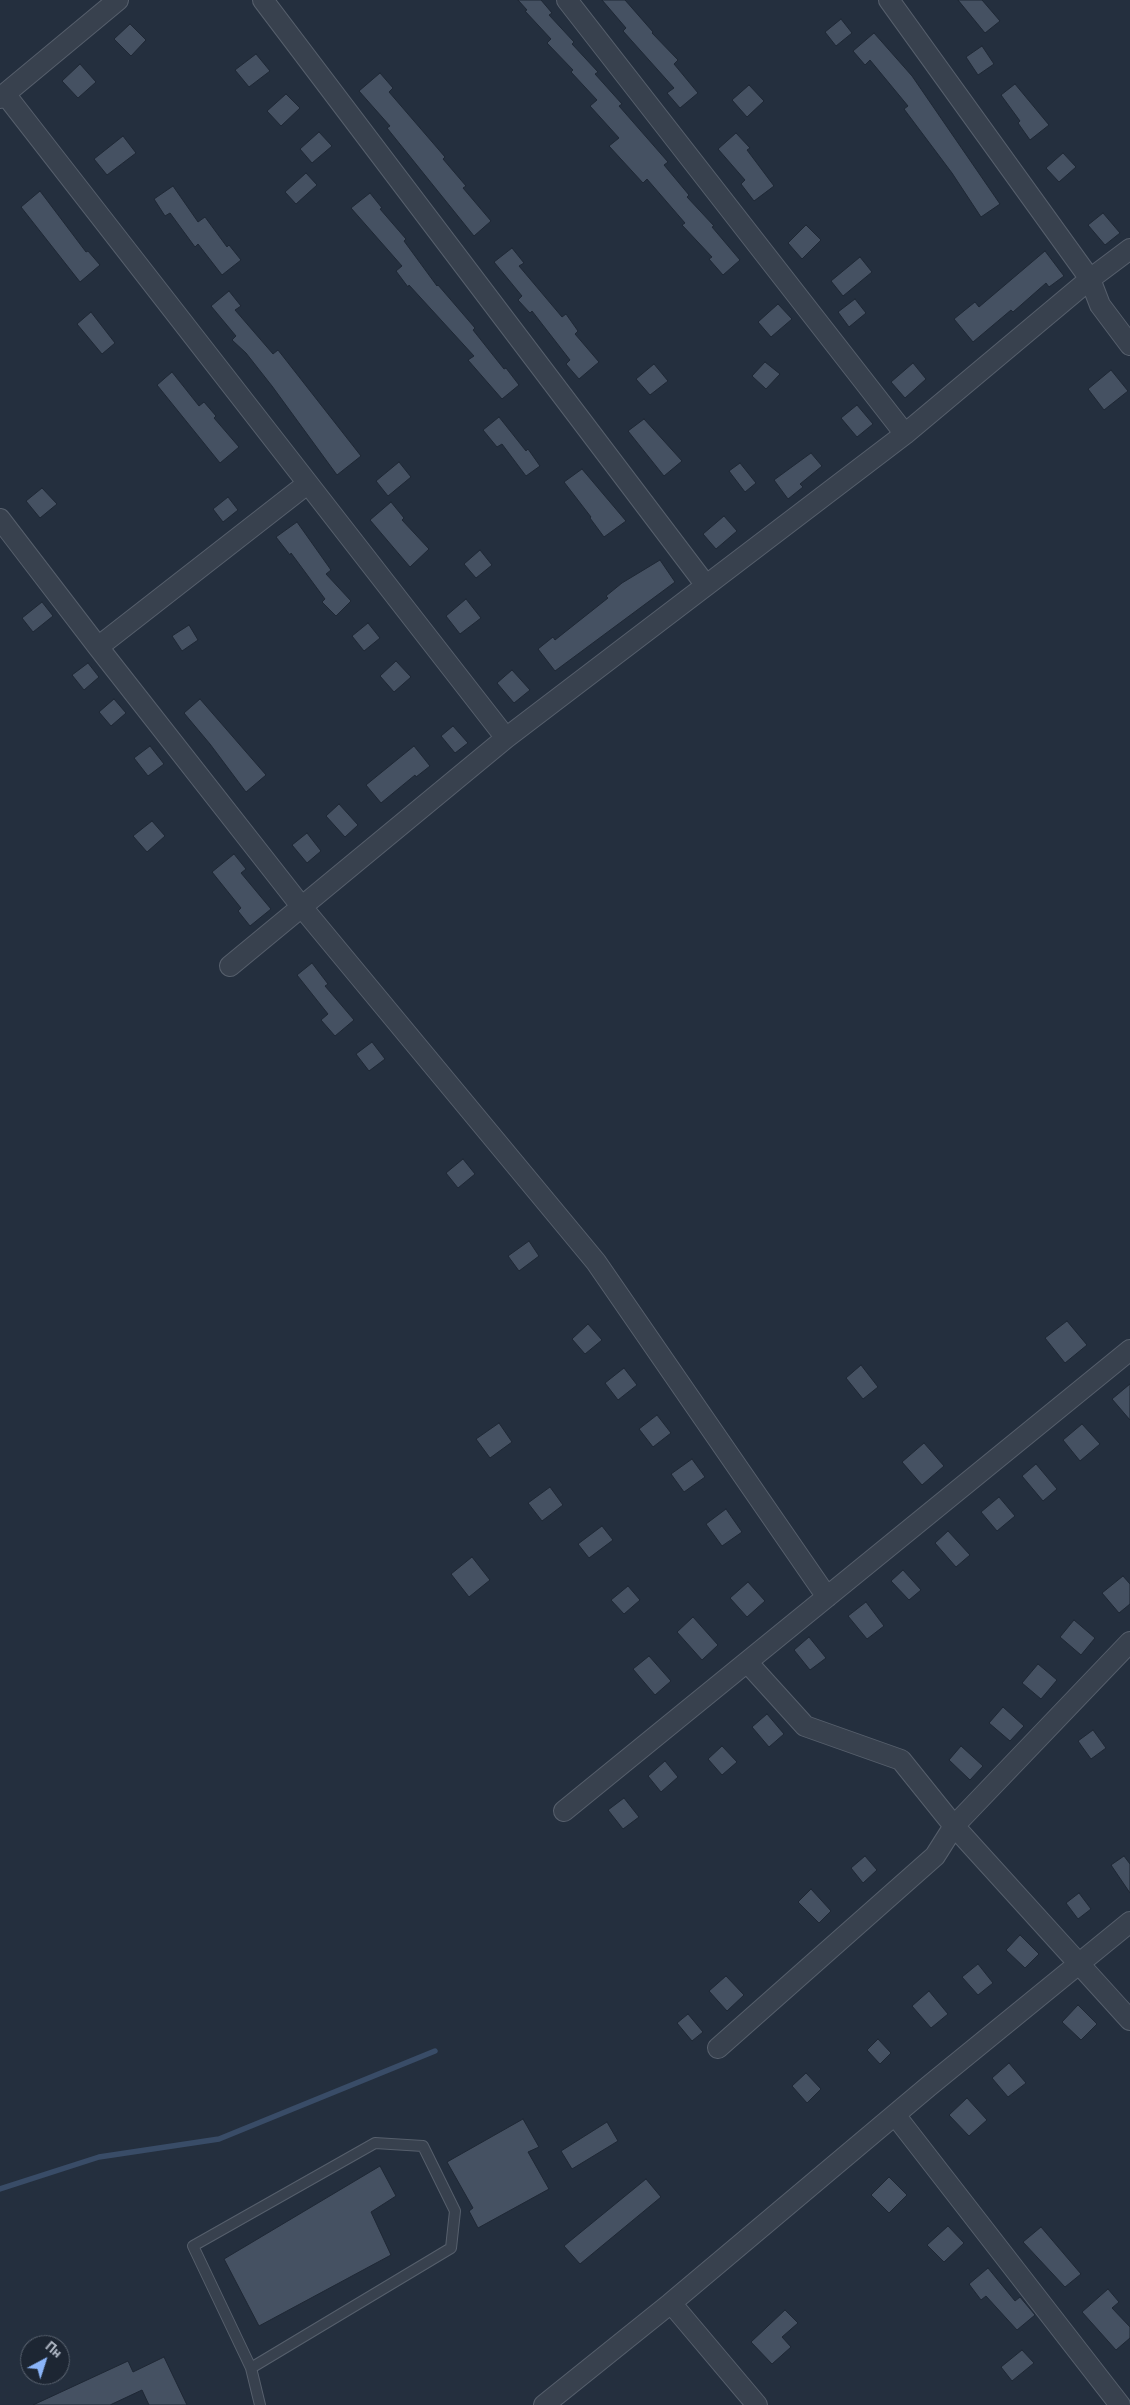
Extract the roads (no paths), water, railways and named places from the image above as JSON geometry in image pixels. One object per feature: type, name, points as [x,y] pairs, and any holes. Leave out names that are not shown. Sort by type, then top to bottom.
[{"type":"street","points":[[118,0],[2,96],[506,738]]},
{"type":"street","points":[[263,0],[705,584]]},
{"type":"street","points":[[568,0],[904,434]]},
{"type":"street","points":[[889,0],[1090,279],[1100,305],[1130,345]]},
{"type":"street","points":[[230,966],[506,738],[705,584],[904,434],[1090,279],[1130,249]]},
{"type":"street","points":[[98,647],[307,484]]},
{"type":"street","points":[[0,519],[301,906],[596,1262],[826,1597]]},
{"type":"street","points":[[564,1810],[1130,1350]]},
{"type":"street","points":[[718,2048],[935,1856],[954,1826],[1130,1642]]},
{"type":"street","points":[[747,1662],[805,1726],[901,1760],[954,1826],[1130,2020]]},
{"type":"street","points":[[544,2405],[671,2303],[895,2115],[1130,1922]]},
{"type":"street","points":[[895,2115],[1120,2405]]},
{"type":"street","points":[[671,2303],[757,2405]]},
{"type":"lane","points":[[251,2368],[451,2248],[455,2211],[423,2146],[375,2143],[193,2246],[251,2368],[260,2405]]},
{"type":"waterway","points":[[0,2189],[99,2157],[219,2139],[435,2051]]}]
